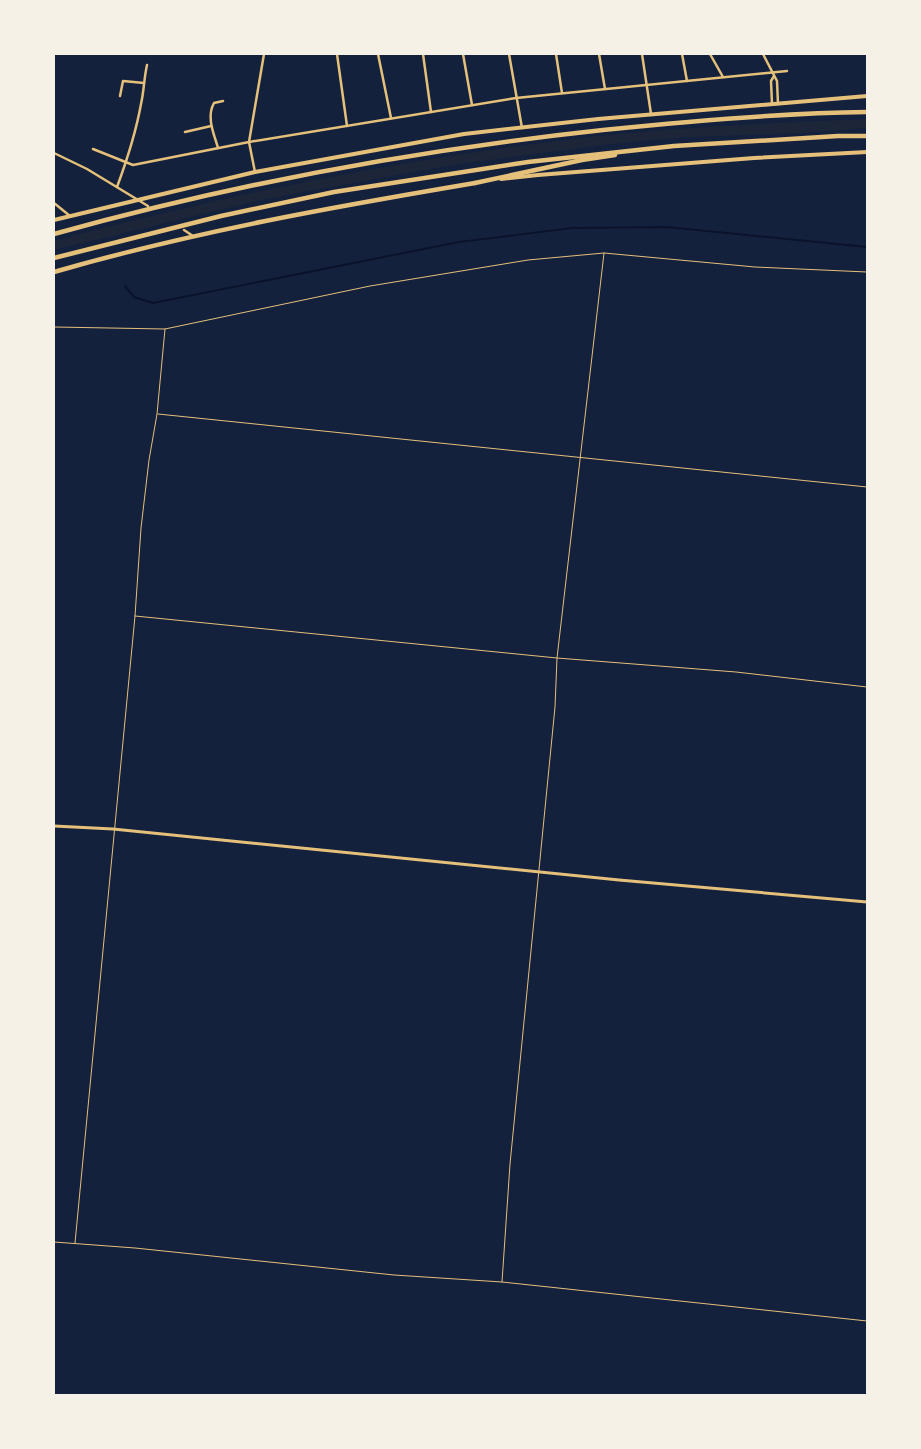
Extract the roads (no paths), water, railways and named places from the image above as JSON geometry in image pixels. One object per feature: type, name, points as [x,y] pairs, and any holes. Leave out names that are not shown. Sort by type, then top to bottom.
[{"type":"highway","points":[[54,234],[206,196],[330,169],[524,138],[672,123],[838,112],[867,112]]},
{"type":"highway","points":[[54,258],[211,218],[334,192],[528,162],[674,146],[838,136],[867,136]]},
{"type":"highway","points":[[54,272],[193,236],[286,216],[475,183],[582,160],[674,146]]},
{"type":"main road","points":[[54,220],[255,172],[464,134],[651,114],[867,96]]},
{"type":"main road","points":[[475,183],[538,175],[744,158],[867,152]]},
{"type":"street","points":[[255,172],[249,142],[264,54]]},
{"type":"street","points":[[337,54],[347,126]]},
{"type":"street","points":[[378,54],[391,118]]},
{"type":"street","points":[[423,54],[431,112]]},
{"type":"street","points":[[463,54],[472,105]]},
{"type":"street","points":[[509,54],[522,128]]},
{"type":"street","points":[[556,54],[562,93]]},
{"type":"street","points":[[599,54],[605,89]]},
{"type":"street","points":[[642,54],[651,114]]},
{"type":"street","points":[[682,54],[687,81]]},
{"type":"street","points":[[710,54],[723,77]]},
{"type":"street","points":[[763,54],[777,81],[778,104]]},
{"type":"street","points":[[118,187],[127,163],[141,104],[147,65]]},
{"type":"street","points":[[93,149],[133,165],[249,142],[516,98],[723,77],[774,74],[787,71]]},
{"type":"street","points":[[772,104],[771,81],[774,74]]},
{"type":"street","points":[[120,96],[123,81],[144,83]]},
{"type":"street","points":[[218,148],[211,126],[213,105],[223,101]]},
{"type":"street","points":[[185,132],[211,126]]},
{"type":"street","points":[[54,153],[87,169],[148,206]]},
{"type":"street","points":[[54,203],[70,216]]},
{"type":"street","points":[[184,230],[193,236]]},
{"type":"street","points":[[54,826],[113,829],[867,902]]},
{"type":"lane","points":[[502,1282],[510,1164],[555,707],[557,658],[604,253]]},
{"type":"lane","points":[[54,327],[165,329],[370,286],[528,260],[604,253],[755,267],[867,272]]},
{"type":"lane","points":[[75,1243],[148,470],[157,414],[165,329]]},
{"type":"lane","points":[[157,414],[867,488]]},
{"type":"lane","points":[[135,616],[557,658],[736,672],[867,687]]},
{"type":"lane","points":[[54,1242],[394,1275],[502,1282],[867,1321]]},
{"type":"waterway","points":[[125,286],[134,297],[153,303],[459,242],[572,228],[667,227],[867,247]]}]
